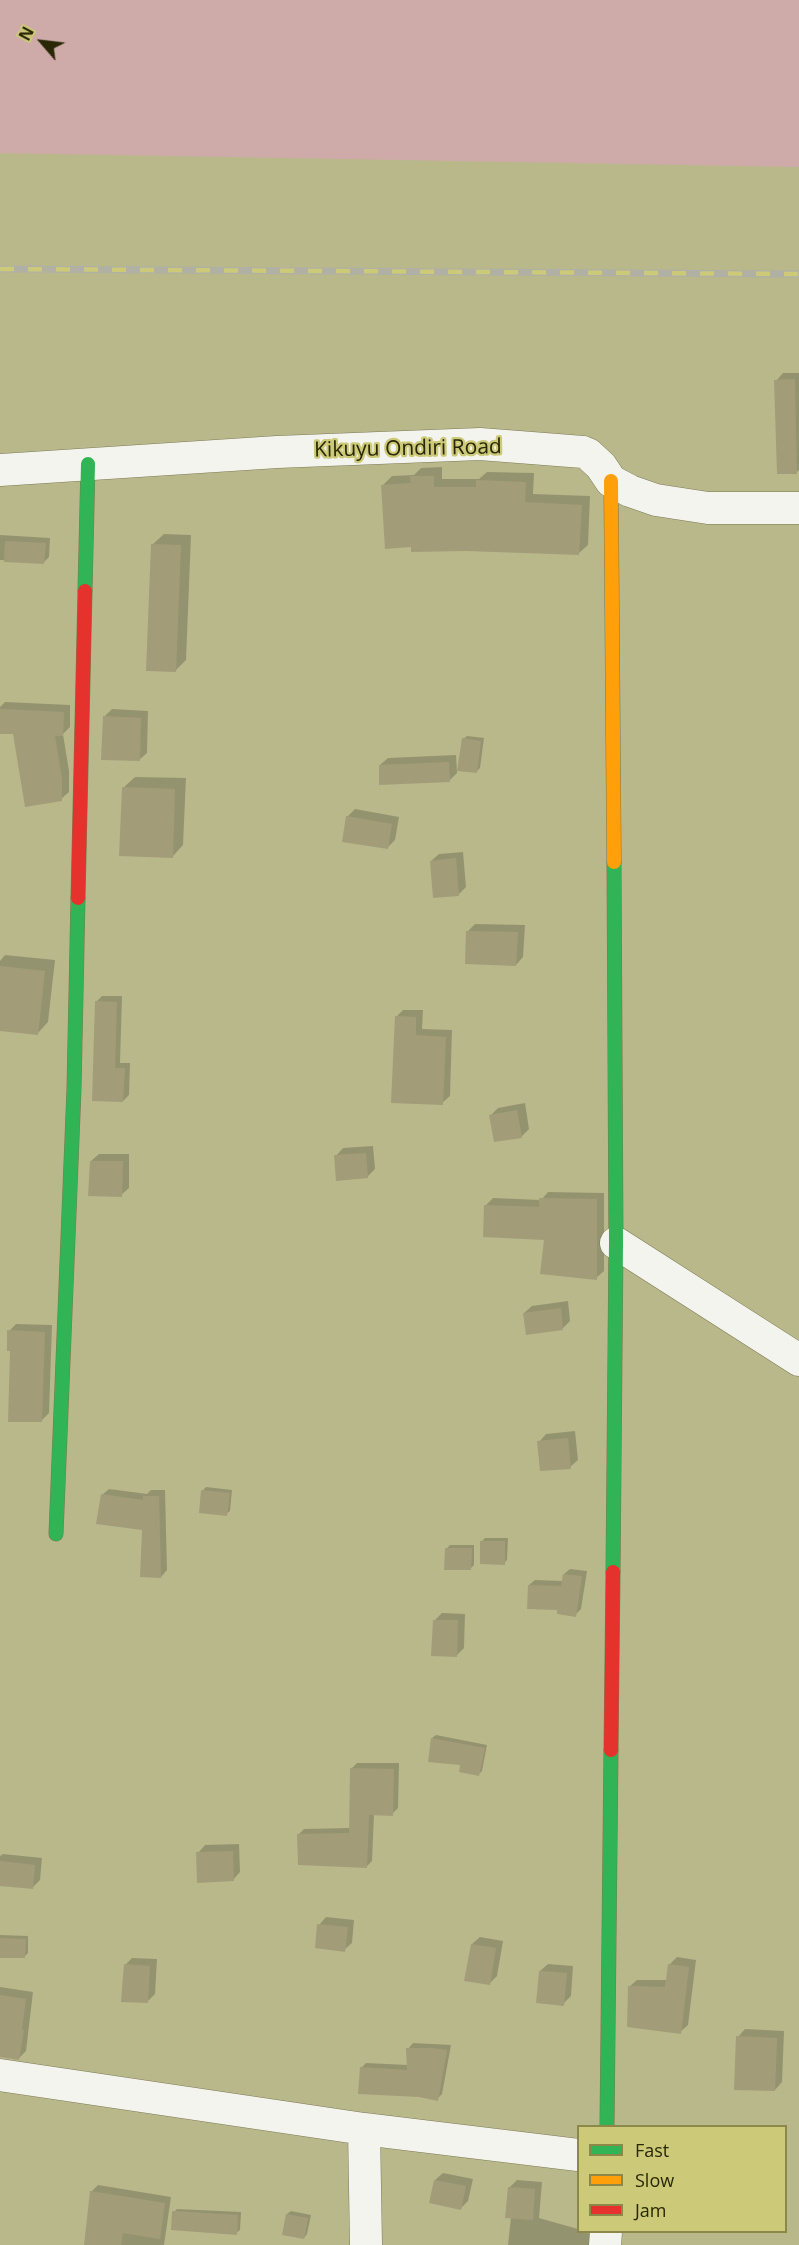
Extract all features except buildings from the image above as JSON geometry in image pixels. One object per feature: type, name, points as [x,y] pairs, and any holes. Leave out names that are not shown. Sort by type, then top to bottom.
[{"type":"street","name":"Kikuyu Ondiri Road","points":[[0,470],[277,452],[480,444],[583,452],[601,466],[611,481],[630,492],[656,500],[708,508],[799,508]]},
{"type":"street","points":[[56,1534],[74,1089],[88,464]]},
{"type":"street","points":[[607,2125],[616,1243],[611,481]]},
{"type":"street","points":[[616,1243],[799,1360]]},
{"type":"street","points":[[0,2075],[364,2129],[577,2155]]},
{"type":"street","points":[[364,2129],[366,2245]]},
{"type":"shaded area","points":[[0,0],[799,0],[799,167],[0,153]]},
{"type":"railway","points":[[0,269],[799,274]]},
{"type":"traffic: fast","points":[[85,591],[88,464]]},
{"type":"traffic: fast","points":[[613,1572],[616,1243],[614,862]]},
{"type":"traffic: fast","points":[[56,1534],[74,1089],[78,898]]},
{"type":"traffic: fast","points":[[607,2125],[611,1750]]},
{"type":"traffic: slow","points":[[611,481],[614,862]]},
{"type":"traffic: jam","points":[[78,898],[85,591]]},
{"type":"traffic: jam","points":[[611,1750],[613,1572]]}]
